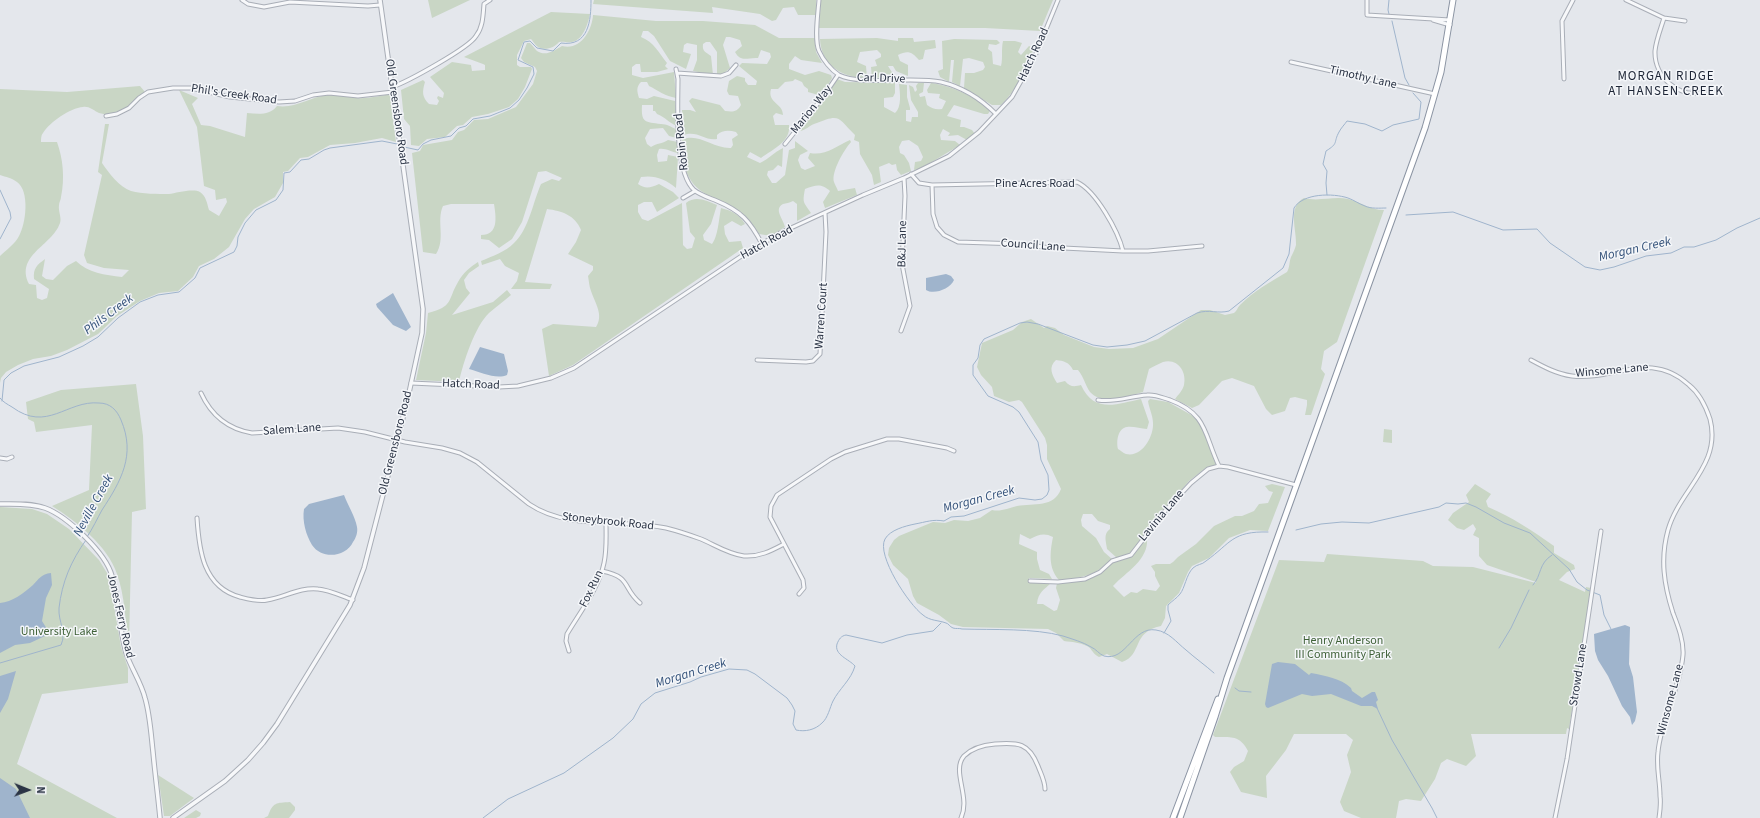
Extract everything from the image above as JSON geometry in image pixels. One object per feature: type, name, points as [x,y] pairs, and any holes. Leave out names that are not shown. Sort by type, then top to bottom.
[{"type":"highway","points":[[1173,818],[1227,678],[1399,196],[1418,150],[1435,94],[1453,0]]},
{"type":"highway","points":[[1180,818],[1227,678]]},
{"type":"street","points":[[242,0],[248,4],[264,7],[290,2],[368,6],[380,5]]},
{"type":"street","name":"Old Greensboro Road","points":[[173,818],[230,777],[263,743],[277,724],[338,628],[352,600],[364,568],[397,440],[422,333],[423,309],[380,0]]},
{"type":"street","points":[[392,87],[430,68],[476,38],[483,24],[484,4],[490,0]]},
{"type":"street","points":[[819,0],[818,50],[825,61],[838,74]]},
{"type":"street","name":"Hatch Road","points":[[411,383],[499,387],[518,386],[534,383],[561,374],[574,368],[743,255],[780,233],[904,178],[949,156],[979,132],[1012,97],[1025,76],[1058,0]]},
{"type":"street","points":[[1367,0],[1367,15],[1450,22]]},
{"type":"street","points":[[1564,79],[1562,21],[1573,0]]},
{"type":"street","points":[[1626,0],[1664,18],[1685,21]]},
{"type":"street","points":[[1664,18],[1655,51],[1656,63],[1660,73],[1667,82],[1677,89],[1694,94],[1705,92]]},
{"type":"street","name":"Timothy Lane","points":[[1291,62],[1435,94]]},
{"type":"street","points":[[677,73],[721,76],[729,72],[736,65]]},
{"type":"street","name":"Robin Road","points":[[676,69],[682,166],[687,180],[695,191]]},
{"type":"street","name":"Carl Drive","points":[[838,74],[856,79],[942,82],[962,89],[996,114]]},
{"type":"street","name":"Marion Way","points":[[785,144],[823,97],[838,74]]},
{"type":"street","name":"Phil's Creek Road","points":[[106,116],[117,114],[129,108],[139,98],[148,92],[173,88],[191,88],[229,96],[278,102],[295,101],[314,95],[329,93],[358,96],[393,92]]},
{"type":"street","points":[[911,174],[919,183],[932,185]]},
{"type":"street","name":"B&J Lane","points":[[901,331],[910,306],[902,264],[905,196],[904,178]]},
{"type":"street","name":"Pine Acres Road","points":[[932,185],[1077,182],[1087,188],[1098,202],[1117,232],[1123,251]]},
{"type":"street","name":"Council Lane","points":[[932,185],[935,223],[940,231],[952,240],[973,243],[1020,244],[1044,247],[1123,251],[1148,251],[1202,246]]},
{"type":"street","points":[[683,198],[695,191],[734,208],[743,216],[762,244]]},
{"type":"street","name":"Warren Court","points":[[757,360],[806,362],[813,361],[820,354],[825,260],[825,213]]},
{"type":"street","name":"Winsome Lane","points":[[1531,360],[1550,370],[1573,376],[1589,376],[1651,367],[1664,370],[1690,385],[1707,411],[1712,437],[1709,457],[1673,516],[1664,551],[1664,578],[1681,637],[1683,654],[1658,752],[1657,770],[1660,797],[1660,818]]},
{"type":"street","name":"Salem Lane","points":[[201,393],[208,405],[220,419],[245,432],[252,433],[338,428],[365,432],[397,440]]},
{"type":"street","points":[[1098,400],[1108,402],[1148,395],[1172,401],[1195,414],[1201,421],[1219,466],[1296,485]]},
{"type":"street","points":[[799,594],[804,588],[803,580],[770,517],[772,501],[781,492],[835,456],[893,439],[936,446],[954,451]]},
{"type":"street","name":"Stoneybrook Road","points":[[397,440],[442,448],[469,457],[485,467],[529,504],[546,513],[574,520],[642,525],[676,531],[739,555],[759,555],[784,544]]},
{"type":"street","points":[[0,458],[7,459],[12,457]]},
{"type":"street","name":"Lavinia Lane","points":[[1030,580],[1058,582],[1085,579],[1100,572],[1112,561],[1131,555],[1165,512],[1191,483],[1208,469],[1219,466]]},
{"type":"street","name":"Jones Ferry Road","points":[[0,504],[20,504],[45,508],[60,517],[82,535],[104,558],[112,574],[127,655],[140,681],[145,698],[160,818]]},
{"type":"street","points":[[197,518],[200,550],[206,568],[216,583],[231,594],[247,599],[266,601],[299,590],[316,589],[331,592],[352,600]]},
{"type":"street","name":"Fox Run","points":[[569,651],[566,641],[567,634],[602,572],[605,555],[606,522]]},
{"type":"street","name":"Strowd Lane","points":[[1555,818],[1567,759],[1601,531]]},
{"type":"street","points":[[602,572],[615,574],[622,579],[640,603]]},
{"type":"street","points":[[961,818],[965,804],[959,772],[960,765],[963,758],[971,750],[989,745],[1010,743],[1024,746],[1033,754],[1045,783],[1045,789]]},
{"type":"green space","points":[[428,0],[470,0],[432,18]]},
{"type":"green space","points":[[594,0],[816,0],[816,15],[798,15],[794,7],[783,8],[776,20],[772,21],[760,14],[712,7],[713,13],[593,4]]},
{"type":"green space","points":[[821,0],[1053,0],[1040,31],[985,28],[819,28]]},
{"type":"green space","points":[[551,12],[590,14],[582,35],[576,41],[559,42],[546,49],[538,47],[531,39],[524,41],[517,55],[517,65],[520,67],[531,67],[532,69],[525,87],[518,99],[509,107],[488,114],[472,117],[463,125],[457,126],[445,137],[427,139],[419,146],[411,145],[410,126],[404,119],[401,90],[423,80],[425,82],[423,92],[425,99],[429,104],[437,105],[439,101],[437,98],[438,96],[443,98],[444,93],[430,77],[452,62],[471,65],[472,71],[485,70],[485,65],[464,57]]},
{"type":"green space","points":[[593,15],[656,21],[703,21],[755,25],[779,38],[815,38],[816,52],[822,63],[801,60],[795,56],[789,64],[789,69],[805,75],[819,71],[831,75],[832,78],[822,96],[808,92],[808,89],[802,82],[795,79],[793,81],[785,82],[778,89],[771,89],[771,97],[781,108],[783,115],[776,113],[773,116],[775,125],[789,125],[789,131],[784,141],[761,158],[750,152],[747,157],[760,163],[783,148],[782,167],[778,165],[773,170],[768,171],[767,175],[772,183],[776,183],[785,175],[789,150],[795,148],[795,141],[808,151],[800,155],[798,160],[801,168],[805,170],[815,166],[808,158],[810,153],[815,154],[826,152],[850,140],[851,142],[836,167],[834,182],[838,191],[855,188],[857,195],[825,208],[823,202],[830,191],[821,186],[812,186],[805,189],[804,202],[811,213],[797,221],[797,204],[793,201],[783,204],[780,206],[779,212],[785,227],[771,236],[759,234],[737,209],[704,193],[694,184],[688,175],[684,160],[682,140],[694,138],[724,148],[731,148],[733,145],[732,139],[738,135],[736,132],[723,131],[717,135],[717,139],[708,139],[693,134],[683,135],[682,110],[696,112],[689,101],[692,98],[720,105],[725,111],[736,110],[741,105],[738,96],[729,95],[727,91],[729,81],[737,76],[745,78],[748,85],[756,85],[757,81],[739,66],[742,63],[767,64],[771,57],[770,53],[761,50],[758,58],[742,58],[735,52],[742,46],[740,40],[726,37],[723,45],[730,68],[723,74],[717,74],[717,52],[710,42],[706,42],[703,44],[703,49],[711,56],[713,75],[693,71],[697,60],[697,45],[687,43],[684,45],[683,52],[691,54],[686,69],[670,61],[654,36],[648,31],[643,31],[641,37],[646,39],[656,48],[667,63],[665,66],[668,69],[657,72],[641,72],[640,64],[636,64],[632,67],[632,75],[643,78],[674,72],[676,98],[665,95],[649,86],[647,82],[641,82],[637,89],[639,98],[647,99],[654,96],[675,101],[677,126],[653,111],[653,105],[642,105],[642,115],[645,120],[651,123],[665,124],[676,129],[677,138],[669,136],[663,128],[650,129],[645,138],[647,144],[651,147],[668,140],[678,142],[678,153],[659,149],[657,155],[658,162],[667,161],[668,155],[678,157],[676,188],[668,182],[655,177],[641,177],[638,184],[643,187],[648,187],[659,184],[673,192],[679,198],[657,212],[652,202],[644,202],[638,205],[638,212],[642,219],[648,221],[682,203],[683,245],[687,249],[692,248],[695,238],[690,232],[686,203],[694,199],[705,200],[717,205],[711,224],[703,235],[704,240],[712,244],[714,241],[721,208],[735,213],[745,224],[741,226],[732,221],[724,226],[725,234],[729,242],[741,241],[743,248],[573,365],[549,376],[542,329],[553,324],[596,327],[599,318],[598,309],[590,289],[588,276],[593,270],[593,266],[568,254],[576,242],[581,230],[572,217],[558,211],[547,209],[525,282],[552,284],[550,289],[511,289],[517,281],[519,273],[505,266],[500,259],[482,265],[481,261],[503,251],[514,243],[527,223],[541,184],[552,179],[559,181],[562,178],[546,171],[538,172],[522,222],[512,239],[499,248],[489,240],[481,239],[481,235],[487,234],[494,229],[496,220],[494,204],[451,204],[443,206],[441,212],[441,236],[439,248],[436,254],[423,252],[412,153],[420,151],[423,145],[452,140],[458,132],[464,130],[474,120],[488,119],[516,107],[533,84],[537,71],[535,67],[524,62],[521,58],[527,43],[530,43],[540,53],[547,53],[562,46],[574,46],[584,38],[590,27]]},
{"type":"green space","points":[[877,38],[898,41],[898,38],[913,38],[914,42],[935,40],[936,48],[925,50],[923,59],[919,60],[914,55],[907,52],[898,55],[900,61],[908,65],[908,76],[896,71],[893,66],[888,66],[895,77],[872,78],[871,67],[877,66],[875,60],[881,57],[881,54],[877,50],[860,52],[857,62],[866,66],[867,78],[849,76],[834,68],[824,56],[820,39]]},
{"type":"green space","points":[[954,39],[997,40],[1000,43],[996,45],[989,44],[988,49],[992,52],[993,64],[1001,66],[1003,41],[1015,41],[1022,43],[1018,52],[1021,55],[1029,46],[1034,48],[1021,78],[1012,93],[1001,105],[992,105],[964,88],[965,73],[974,73],[983,70],[985,67],[983,62],[969,58],[963,59],[960,86],[952,82],[954,60],[951,60],[949,82],[940,77],[938,71],[943,69],[942,41]]},
{"type":"green space","points":[[837,79],[845,82],[895,83],[895,93],[893,97],[884,98],[884,107],[895,113],[900,104],[899,84],[907,85],[907,97],[910,110],[906,110],[906,121],[911,122],[912,117],[918,117],[918,112],[911,100],[909,85],[913,87],[915,92],[917,90],[916,86],[918,83],[924,83],[923,92],[919,94],[920,97],[925,96],[927,105],[933,108],[942,109],[946,101],[939,98],[940,94],[928,93],[927,90],[931,83],[963,92],[978,101],[990,111],[988,114],[984,114],[954,105],[947,116],[961,120],[960,127],[972,130],[975,134],[967,140],[958,135],[948,136],[950,133],[943,129],[940,135],[941,140],[955,141],[960,145],[922,168],[914,170],[915,162],[921,161],[923,157],[918,146],[909,140],[902,141],[899,147],[900,153],[904,155],[909,163],[911,171],[901,175],[897,170],[896,164],[892,165],[889,163],[879,167],[881,182],[874,185],[872,175],[860,154],[859,142],[854,140],[855,135],[841,121],[834,118],[829,119],[800,131],[801,126],[825,97]]},
{"type":"green space","points":[[140,86],[145,92],[124,109],[113,113],[104,114],[87,107],[72,110],[55,120],[46,129],[41,137],[41,142],[57,142],[61,155],[63,183],[59,205],[61,219],[60,223],[56,231],[36,251],[27,265],[26,274],[29,284],[36,285],[37,298],[42,300],[47,298],[49,289],[34,279],[36,267],[45,259],[42,276],[46,279],[53,280],[67,266],[76,261],[91,271],[97,273],[122,277],[129,270],[104,268],[87,263],[84,255],[102,175],[98,172],[105,124],[109,124],[102,163],[122,186],[131,191],[150,194],[169,194],[197,191],[204,196],[209,210],[219,216],[227,202],[226,198],[216,200],[215,190],[204,186],[197,127],[179,90],[198,98],[192,104],[201,125],[210,126],[245,137],[247,113],[267,113],[277,106],[290,106],[328,95],[360,98],[390,94],[396,142],[382,138],[355,143],[330,145],[308,157],[300,158],[288,171],[283,172],[283,183],[275,197],[254,209],[245,219],[229,247],[214,259],[199,266],[193,277],[178,291],[159,293],[140,301],[117,316],[98,334],[67,350],[51,356],[33,359],[18,365],[6,372],[1,378],[0,383],[0,256],[19,236],[26,208],[24,193],[21,186],[17,182],[0,175],[0,89],[67,92]]},
{"type":"green space","points":[[1304,198],[1343,198],[1353,200],[1374,209],[1384,210],[1337,342],[1324,351],[1321,369],[1325,374],[1311,415],[1305,415],[1307,400],[1295,397],[1290,398],[1285,411],[1272,415],[1266,409],[1254,386],[1232,378],[1222,381],[1199,405],[1192,408],[1175,399],[1183,387],[1185,380],[1183,371],[1180,367],[1173,362],[1168,361],[1149,369],[1143,392],[1116,399],[1102,398],[1095,396],[1090,392],[1078,370],[1073,370],[1066,362],[1056,360],[1051,368],[1052,374],[1057,383],[1065,381],[1072,386],[1081,385],[1086,394],[1092,400],[1107,405],[1141,399],[1149,422],[1147,429],[1129,427],[1124,428],[1118,435],[1118,449],[1126,454],[1132,454],[1137,453],[1146,445],[1153,428],[1148,401],[1150,399],[1168,402],[1195,417],[1201,425],[1216,465],[1207,467],[1189,481],[1145,533],[1130,554],[1117,558],[1107,549],[1106,533],[1110,529],[1110,525],[1098,521],[1092,514],[1083,514],[1081,520],[1082,526],[1096,538],[1104,552],[1112,559],[1105,566],[1093,573],[1081,577],[1059,580],[1051,565],[1051,548],[1053,537],[1050,535],[1036,536],[1030,539],[1020,534],[1019,544],[1037,552],[1040,570],[1049,574],[1052,579],[1029,578],[1029,581],[1052,582],[1040,594],[1037,604],[1043,604],[1054,611],[1057,610],[1060,600],[1056,588],[1057,583],[1075,581],[1101,573],[1112,563],[1132,556],[1147,538],[1147,546],[1141,559],[1113,586],[1124,597],[1131,592],[1137,593],[1143,589],[1156,591],[1160,586],[1151,566],[1156,564],[1170,564],[1196,544],[1214,526],[1235,516],[1242,516],[1254,511],[1259,504],[1268,503],[1273,492],[1269,491],[1265,486],[1272,484],[1285,487],[1268,531],[1250,530],[1229,538],[1209,558],[1192,566],[1179,593],[1166,606],[1165,618],[1161,626],[1145,633],[1133,654],[1122,662],[1107,654],[1099,657],[1087,646],[1064,641],[1056,633],[1048,629],[963,627],[951,624],[939,615],[917,603],[913,596],[908,579],[893,565],[888,555],[889,548],[894,540],[899,536],[933,522],[945,523],[954,520],[968,521],[980,518],[992,510],[1043,504],[1054,499],[1061,489],[1047,459],[1047,445],[1045,438],[1022,402],[1019,400],[1009,402],[994,396],[992,387],[981,375],[977,367],[982,343],[1013,330],[1022,322],[1031,319],[1044,328],[1047,326],[1055,328],[1064,335],[1094,347],[1109,349],[1133,348],[1158,339],[1201,310],[1210,310],[1225,315],[1234,313],[1251,295],[1287,272],[1296,245],[1294,213],[1299,202]]},
{"type":"green space","points":[[478,262],[479,266],[469,273],[464,280],[466,288],[470,293],[452,315],[493,302],[507,290],[511,295],[489,313],[479,327],[463,365],[459,382],[416,380],[426,333],[428,313],[442,308],[449,302],[462,276],[469,268]]},
{"type":"green space","name":"University Lake","points":[[136,384],[143,436],[146,509],[132,512],[129,644],[122,591],[113,564],[99,544],[90,535],[52,506],[89,490],[92,425],[36,432],[34,422],[28,419],[26,402],[61,390]]},
{"type":"green space","points":[[1384,429],[1392,430],[1392,443],[1383,442]]},
{"type":"green space","name":"Henry Anderson III Community Park","points":[[1475,484],[1491,494],[1486,501],[1488,507],[1514,520],[1538,535],[1554,546],[1554,553],[1574,565],[1575,569],[1567,572],[1559,580],[1585,592],[1586,587],[1591,588],[1569,729],[1567,728],[1566,734],[1471,734],[1476,756],[1466,766],[1447,759],[1441,763],[1435,779],[1421,801],[1406,799],[1399,801],[1396,818],[1361,818],[1344,811],[1340,802],[1351,772],[1347,755],[1353,740],[1346,734],[1294,734],[1286,750],[1266,776],[1267,798],[1241,792],[1230,772],[1234,767],[1244,761],[1248,751],[1242,742],[1234,738],[1215,737],[1213,735],[1279,560],[1324,562],[1327,554],[1423,561],[1433,566],[1473,567],[1536,583],[1487,565],[1479,556],[1479,538],[1473,535],[1476,529],[1473,524],[1464,530],[1457,528],[1448,520],[1453,513],[1469,502],[1466,495]]},
{"type":"green space","name":"University Lake","points":[[0,507],[32,509],[47,514],[69,529],[99,560],[107,573],[121,647],[128,668],[128,683],[42,694],[17,764],[117,818],[0,818]]},
{"type":"green space","points":[[158,775],[194,798],[170,816],[164,816]]},
{"type":"green space","points":[[290,802],[295,807],[295,810],[289,818],[264,818],[268,816],[273,806],[276,804]]},
{"type":"green space","points":[[196,810],[201,813],[200,816],[196,818],[184,818]]},
{"type":"water","points":[[946,274],[951,276],[954,280],[949,286],[942,290],[933,292],[926,290],[926,278]]},
{"type":"water","points":[[393,293],[411,327],[406,331],[393,325],[377,307],[376,304]]},
{"type":"water","points":[[480,347],[504,354],[508,371],[507,375],[498,377],[469,369]]},
{"type":"water","points":[[344,495],[356,523],[356,537],[350,547],[345,551],[334,555],[328,555],[316,550],[312,545],[305,528],[304,509],[309,504]]},
{"type":"water","name":"University Lake","points":[[51,573],[52,585],[46,598],[42,621],[47,629],[45,636],[30,643],[15,645],[0,653],[0,603],[18,597],[42,576]]},
{"type":"water","points":[[1625,625],[1630,627],[1629,664],[1633,677],[1637,712],[1635,721],[1632,725],[1630,717],[1622,706],[1608,676],[1598,660],[1595,651],[1594,634]]},
{"type":"water","points":[[1278,662],[1295,664],[1309,675],[1311,673],[1327,676],[1337,680],[1347,685],[1352,691],[1362,698],[1372,692],[1375,692],[1378,700],[1376,702],[1378,709],[1372,706],[1361,706],[1331,694],[1312,696],[1302,694],[1268,708],[1265,704],[1272,664]]},
{"type":"water","name":"University Lake","points":[[16,671],[8,699],[0,713],[0,676]]},
{"type":"water","points":[[0,778],[16,789],[30,818],[0,818]]},
{"type":"waterway","name":"Phils Creek","points":[[404,147],[418,150],[423,144],[431,140],[451,136],[459,128],[466,126],[473,119],[490,116],[510,108],[519,100],[534,74],[533,67],[518,60],[524,42],[530,41],[537,48],[553,51],[561,43],[578,41],[583,36],[589,23],[591,0]]},
{"type":"waterway","points":[[1389,0],[1389,14]]},
{"type":"waterway","points":[[1392,21],[1405,78],[1409,85]]},
{"type":"waterway","points":[[1327,195],[1327,171],[1323,164],[1326,151],[1334,144],[1339,132],[1347,121],[1365,124],[1382,131],[1393,125],[1419,119],[1421,102],[1413,93]]},
{"type":"waterway","name":"Phils Creek","points":[[2,401],[4,380],[11,373],[24,366],[59,357],[83,346],[98,337],[118,318],[140,302],[158,295],[179,292],[195,278],[200,268],[234,252],[237,246],[238,237],[245,223],[256,210],[276,200],[283,190],[284,173],[290,172],[301,160],[309,159],[330,148],[382,141],[397,144]]},
{"type":"waterway","name":"Neville Creek","points":[[0,190],[10,212],[11,218],[0,239]]},
{"type":"waterway","name":"Morgan Creek","points":[[1214,673],[1169,635],[1156,630],[1148,630],[1141,633],[1118,654],[1104,656],[1081,642],[1052,633],[962,629],[955,628],[947,623],[928,618],[917,610],[902,591],[895,579],[885,556],[883,546],[885,539],[890,533],[907,526],[940,520],[944,521],[951,517],[964,516],[1019,498],[1035,500],[1042,499],[1047,495],[1049,490],[1048,475],[1041,460],[1038,442],[1019,412],[1013,407],[988,396],[973,375],[973,365],[978,358],[980,345],[984,339],[1020,323],[1027,322],[1038,324],[1093,345],[1107,347],[1145,341],[1197,313],[1206,311],[1229,311],[1283,268],[1289,254],[1294,208],[1304,199],[1334,195],[1348,198],[1367,207],[1386,208]]},
{"type":"waterway","name":"Morgan Creek","points":[[1406,215],[1453,212],[1503,230],[1537,229],[1550,243],[1585,267],[1600,270],[1614,267],[1646,256],[1671,253],[1684,247],[1694,247],[1716,240],[1737,228],[1760,218]]},
{"type":"waterway","name":"Neville Creek","points":[[0,398],[5,403],[24,414],[36,417],[57,414],[88,403],[107,404],[117,413],[125,433],[127,456],[115,489],[87,537]]},
{"type":"waterway","points":[[1296,530],[1321,524],[1342,522],[1369,523],[1439,507],[1446,503],[1466,503],[1504,523],[1530,533],[1569,569],[1577,582],[1587,590],[1600,595],[1604,615],[1611,629]]},
{"type":"waterway","points":[[1164,633],[1171,621],[1168,605],[1180,594],[1193,568],[1204,562],[1239,536],[1256,532],[1268,532]]},
{"type":"waterway","name":"Neville Creek","points":[[0,663],[61,645],[63,640],[63,631],[59,608],[62,589],[68,572],[86,540]]},
{"type":"waterway","points":[[1533,585],[1544,562],[1552,555]]},
{"type":"waterway","points":[[1499,648],[1511,628],[1529,590]]},
{"type":"waterway","name":"Morgan Creek","points":[[483,818],[508,799],[564,773],[613,738],[633,719],[641,704],[655,693],[729,669],[747,670],[755,674],[787,698],[795,711],[793,724],[796,730],[810,730],[824,721],[838,692],[851,676],[855,666],[838,651],[837,644],[841,637],[846,635],[882,643],[907,635],[933,631],[941,623]]},
{"type":"waterway","points":[[1235,688],[1239,691],[1251,692]]},
{"type":"waterway","points":[[1377,708],[1392,740],[1437,818]]},
{"type":"district","name":"MORGAN RIDGE AT HANSEN CREEK","points":[[1666,84]]}]
